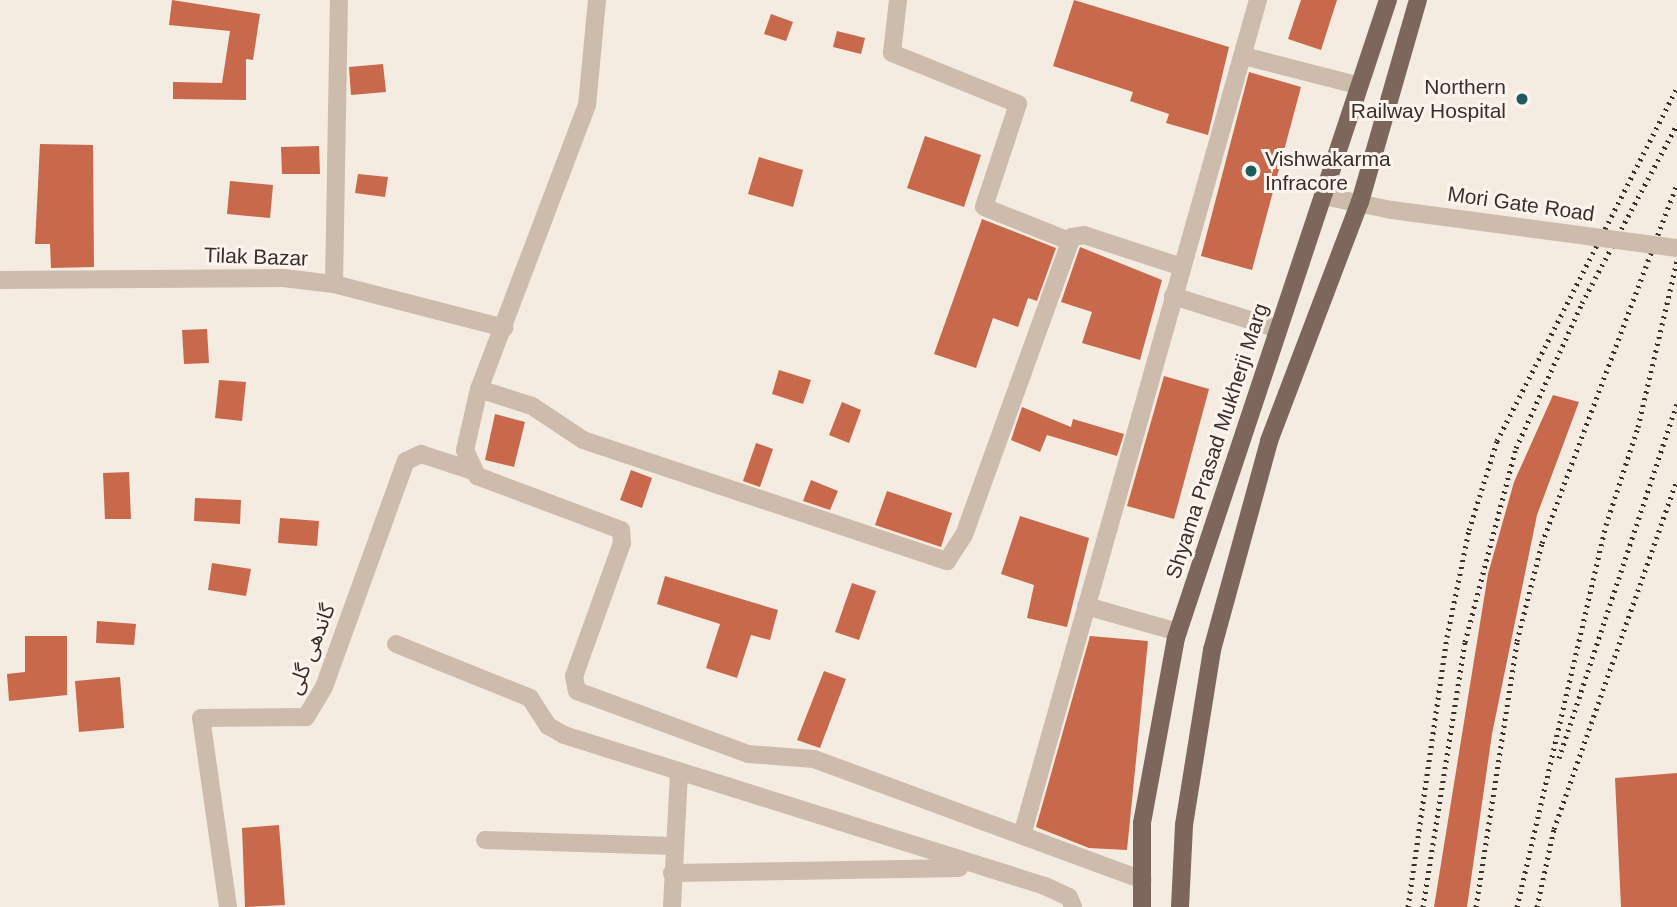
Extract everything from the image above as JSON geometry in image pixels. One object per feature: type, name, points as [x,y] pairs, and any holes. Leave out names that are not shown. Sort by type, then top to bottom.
[{"type":"main road","name":"Shyama Prasad Mukherji Marg","points":[[1142,907],[1142,823],[1178,632],[1323,196],[1357,85],[1388,0]]},
{"type":"main road","points":[[1180,907],[1184,825],[1212,650],[1269,442],[1360,202],[1418,0]]},
{"type":"main road","points":[[1376,38],[1404,43]]},
{"type":"street","points":[[334,284],[339,0]]},
{"type":"street","points":[[597,0],[587,105],[479,389],[465,450],[470,470],[621,530],[622,543],[574,676],[579,693],[748,754],[814,759],[1142,880]]},
{"type":"street","points":[[898,0],[892,53],[1018,104],[984,207],[1069,241],[1084,236],[1182,267]]},
{"type":"street","points":[[1022,835],[1258,0]]},
{"type":"street","points":[[1244,56],[1357,85]]},
{"type":"street","name":"Mori Gate Road","points":[[1323,196],[1392,210],[1677,248]]},
{"type":"street","points":[[479,389],[531,406],[583,440],[947,561],[964,535],[1069,241]]},
{"type":"street","name":"Tilak Bazar","points":[[0,280],[163,276],[334,284],[504,328]]},
{"type":"street","points":[[1173,296],[1278,329]]},
{"type":"street","name":"گاندھی گلی","points":[[228,907],[201,718],[306,717],[324,687],[406,461],[425,454],[470,470]]},
{"type":"street","points":[[1086,606],[1178,632]]},
{"type":"street","points":[[396,644],[530,698],[553,730],[679,774],[1059,891],[1073,907]]},
{"type":"street","points":[[672,907],[673,846],[679,774]]},
{"type":"street","points":[[485,840],[673,846]]},
{"type":"street","points":[[672,873],[975,867]]},
{"type":"building","points":[[172,0],[260,14],[253,60],[246,59],[246,100],[173,99],[173,82],[222,83],[230,31],[169,25]]},
{"type":"building","points":[[1074,0],[1229,47],[1208,135],[1166,123],[1169,114],[1130,101],[1133,92],[1053,66]]},
{"type":"building","points":[[1301,0],[1337,0],[1321,50],[1288,39]]},
{"type":"building","points":[[771,14],[793,22],[786,41],[764,34]]},
{"type":"building","points":[[837,31],[865,38],[861,54],[833,47]]},
{"type":"building","points":[[383,64],[386,92],[351,95],[349,67]]},
{"type":"building","name":"Vishwakarma Infracore","points":[[1249,72],[1301,87],[1252,270],[1201,256]]},
{"type":"building","points":[[925,136],[981,155],[964,207],[907,188]]},
{"type":"building","points":[[40,144],[93,145],[94,267],[51,268],[50,244],[35,244]]},
{"type":"building","points":[[319,146],[320,174],[282,174],[281,147]]},
{"type":"building","points":[[759,157],[803,170],[793,207],[748,194]]},
{"type":"building","points":[[358,174],[388,177],[385,197],[355,193]]},
{"type":"building","points":[[230,181],[273,185],[270,218],[227,214]]},
{"type":"building","points":[[982,219],[1056,248],[1037,301],[1028,298],[1018,327],[993,318],[976,368],[934,354]]},
{"type":"building","points":[[1080,247],[1162,280],[1140,360],[1082,343],[1092,312],[1061,302]]},
{"type":"building","points":[[207,329],[209,363],[184,364],[182,330]]},
{"type":"building","points":[[779,370],[811,380],[803,404],[772,394]]},
{"type":"building","points":[[1164,376],[1209,389],[1174,519],[1127,506]]},
{"type":"building","points":[[219,380],[246,382],[242,421],[215,418]]},
{"type":"building","points":[[1553,395],[1579,402],[1537,515],[1492,734],[1467,907],[1434,907],[1488,574],[1514,482]]},
{"type":"building","points":[[842,402],[861,410],[849,443],[829,435]]},
{"type":"building","points":[[1022,407],[1071,427],[1073,419],[1124,434],[1117,456],[1047,435],[1040,452],[1011,440]]},
{"type":"building","points":[[495,414],[525,422],[514,467],[485,460]]},
{"type":"building","points":[[756,443],[773,449],[760,487],[743,481]]},
{"type":"building","points":[[631,470],[652,478],[642,508],[620,500]]},
{"type":"building","points":[[129,472],[131,519],[105,519],[103,473]]},
{"type":"building","points":[[811,480],[838,491],[830,510],[803,501]]},
{"type":"building","points":[[887,491],[952,513],[941,547],[875,525]]},
{"type":"building","points":[[195,498],[241,500],[240,524],[194,521]]},
{"type":"building","points":[[1020,516],[1089,538],[1067,627],[1027,618],[1034,585],[1001,574]]},
{"type":"building","points":[[280,518],[319,521],[317,546],[278,543]]},
{"type":"building","points":[[212,563],[251,569],[246,596],[208,590]]},
{"type":"building","points":[[665,576],[778,610],[770,640],[751,635],[737,678],[706,668],[720,624],[657,604]]},
{"type":"building","points":[[852,583],[876,591],[859,640],[835,632]]},
{"type":"building","points":[[97,621],[136,624],[134,645],[96,643]]},
{"type":"building","points":[[25,636],[67,636],[67,695],[9,701],[7,674],[25,672]]},
{"type":"building","points":[[1090,636],[1148,641],[1127,850],[1089,848],[1036,827]]},
{"type":"building","points":[[824,671],[846,679],[820,748],[797,740]]},
{"type":"building","points":[[120,677],[124,728],[79,732],[75,681]]},
{"type":"building","points":[[1677,773],[1677,907],[1621,907],[1615,778]]},
{"type":"building","points":[[279,825],[285,905],[245,907],[242,828]]},
{"type":"railway","points":[[1408,907],[1447,637],[1469,530],[1497,441],[1677,88]]},
{"type":"railway","points":[[1423,907],[1465,642],[1516,448],[1582,303],[1677,124]]},
{"type":"railway","points":[[1476,907],[1517,641],[1542,543],[1677,184]]},
{"type":"railway","points":[[1517,907],[1606,525],[1638,427],[1677,261]]},
{"type":"railway","points":[[1559,758],[1677,404]]},
{"type":"railway","points":[[1537,907],[1554,829],[1677,480]]},
{"type":"place","name":"Northern Railway Hospital","points":[[1522,99]]},
{"type":"place","name":"Vishwakarma Infracore","points":[[1251,171]]}]
